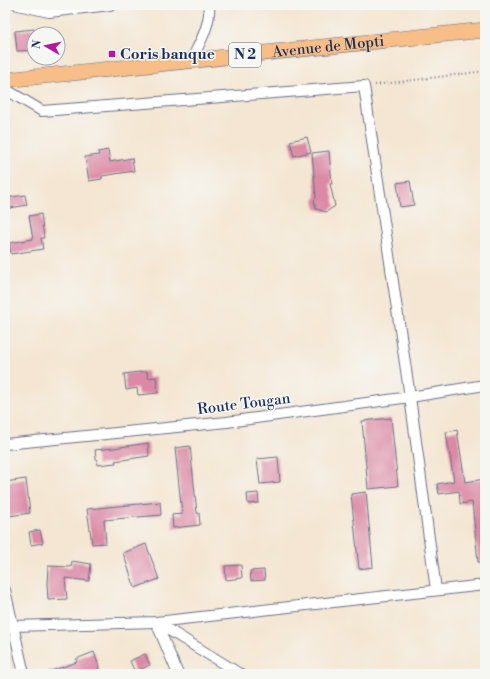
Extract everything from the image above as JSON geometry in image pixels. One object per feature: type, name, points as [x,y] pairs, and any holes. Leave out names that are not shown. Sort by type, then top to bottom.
[{"type":"main road","name":"Avenue de Mopti","points":[[5,80],[485,30]]},
{"type":"street","points":[[18,5],[49,12],[110,5]]},
{"type":"street","points":[[191,61],[207,26],[210,9],[209,5]]},
{"type":"street","points":[[5,90],[42,111],[364,86],[410,397],[436,590]]},
{"type":"street","name":"Route Tougan","points":[[5,444],[227,422],[410,397],[485,385]]},
{"type":"street","points":[[13,626],[156,622],[485,585]]},
{"type":"street","points":[[5,590],[24,674]]},
{"type":"street","points":[[156,622],[178,674]]},
{"type":"street","points":[[156,622],[240,674]]},
{"type":"path","points":[[364,86],[485,70]]},
{"type":"building","points":[[26,30],[26,50],[17,51],[15,31]]},
{"type":"building","points":[[307,137],[311,152],[294,156],[290,141]]},
{"type":"building","points":[[108,150],[110,162],[132,158],[134,171],[102,176],[102,179],[89,181],[85,157],[99,155],[98,152]]},
{"type":"building","points":[[329,151],[332,184],[330,184],[335,206],[326,212],[316,209],[314,200],[316,198],[312,153]]},
{"type":"building","points":[[410,181],[414,205],[400,207],[397,183]]},
{"type":"building","points":[[25,195],[27,205],[5,209],[5,198]]},
{"type":"building","points":[[41,214],[44,238],[41,238],[43,249],[11,254],[9,243],[33,239],[29,216]]},
{"type":"building","points":[[147,371],[148,378],[156,377],[158,393],[138,395],[137,388],[126,390],[124,374]]},
{"type":"building","points":[[391,418],[398,486],[368,489],[362,421]]},
{"type":"building","points":[[457,430],[465,482],[485,479],[485,562],[478,562],[472,502],[460,504],[459,491],[439,494],[437,484],[454,481],[446,432]]},
{"type":"building","points":[[148,443],[149,456],[115,461],[116,463],[97,465],[95,450]]},
{"type":"building","points":[[190,446],[197,513],[199,513],[200,525],[173,528],[172,515],[182,514],[175,448]]},
{"type":"building","points":[[278,457],[280,482],[260,484],[257,459]]},
{"type":"building","points":[[26,479],[30,513],[9,516],[5,482]]},
{"type":"building","points":[[366,492],[373,567],[359,569],[351,494]]},
{"type":"building","points":[[258,493],[259,503],[248,504],[247,494]]},
{"type":"building","points":[[160,502],[161,515],[104,520],[106,543],[92,544],[87,509]]},
{"type":"building","points":[[40,530],[43,543],[31,545],[29,532]]},
{"type":"building","points":[[146,544],[159,579],[135,588],[123,553]]},
{"type":"building","points":[[72,561],[91,564],[89,581],[65,578],[67,599],[48,600],[48,566],[71,567]]},
{"type":"building","points":[[241,565],[242,578],[226,580],[225,566]]},
{"type":"building","points":[[264,570],[265,580],[251,581],[250,571]]},
{"type":"building","points":[[94,652],[101,674],[46,674],[77,662],[76,659]]},
{"type":"building","points":[[145,654],[150,665],[135,672],[130,661]]},
{"type":"place","name":"Coris banque","points":[[112,54]]}]
